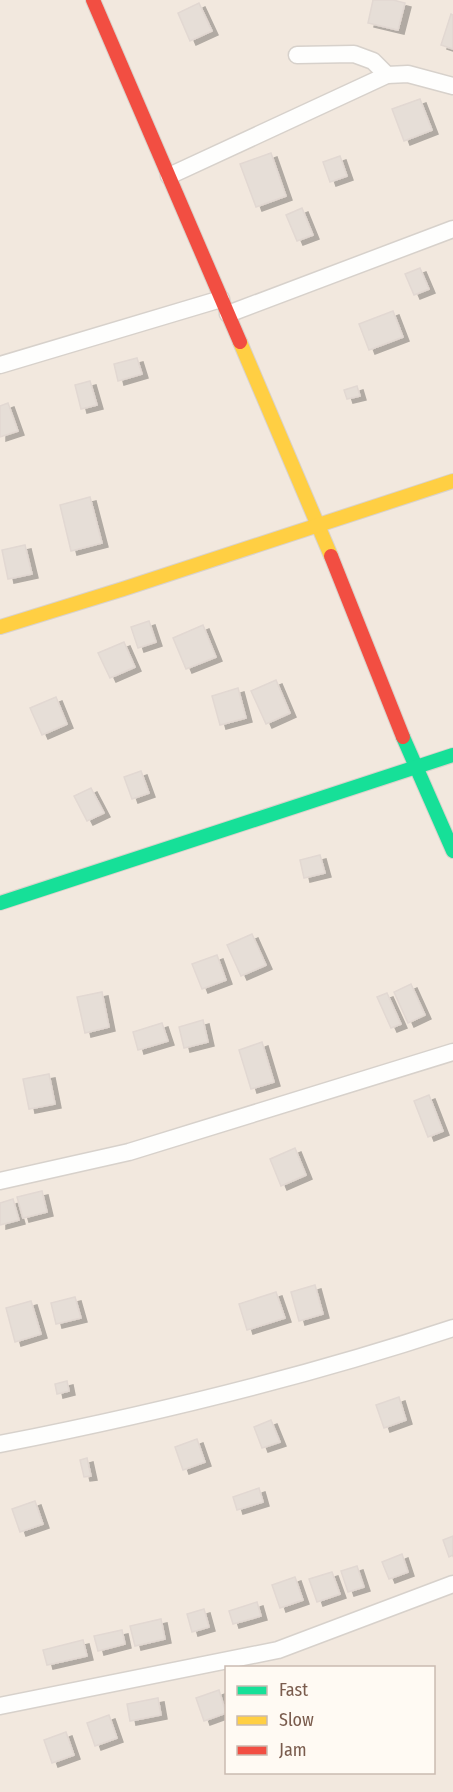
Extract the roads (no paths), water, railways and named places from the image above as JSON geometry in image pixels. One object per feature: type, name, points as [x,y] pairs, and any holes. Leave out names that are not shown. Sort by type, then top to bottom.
[{"type":"street","points":[[93,0],[318,525],[416,768],[453,851]]},
{"type":"street","points":[[297,55],[354,54],[373,61],[387,75]]},
{"type":"street","points":[[169,176],[387,75],[408,74],[453,86]]},
{"type":"street","points":[[0,365],[225,307],[453,229]]},
{"type":"street","points":[[0,627],[453,481]]},
{"type":"street","points":[[0,903],[453,755]]},
{"type":"street","points":[[0,1181],[129,1152],[453,1052]]},
{"type":"street","points":[[0,1444],[111,1422],[367,1356],[453,1328]]},
{"type":"street","points":[[0,1706],[278,1650],[453,1584]]}]
